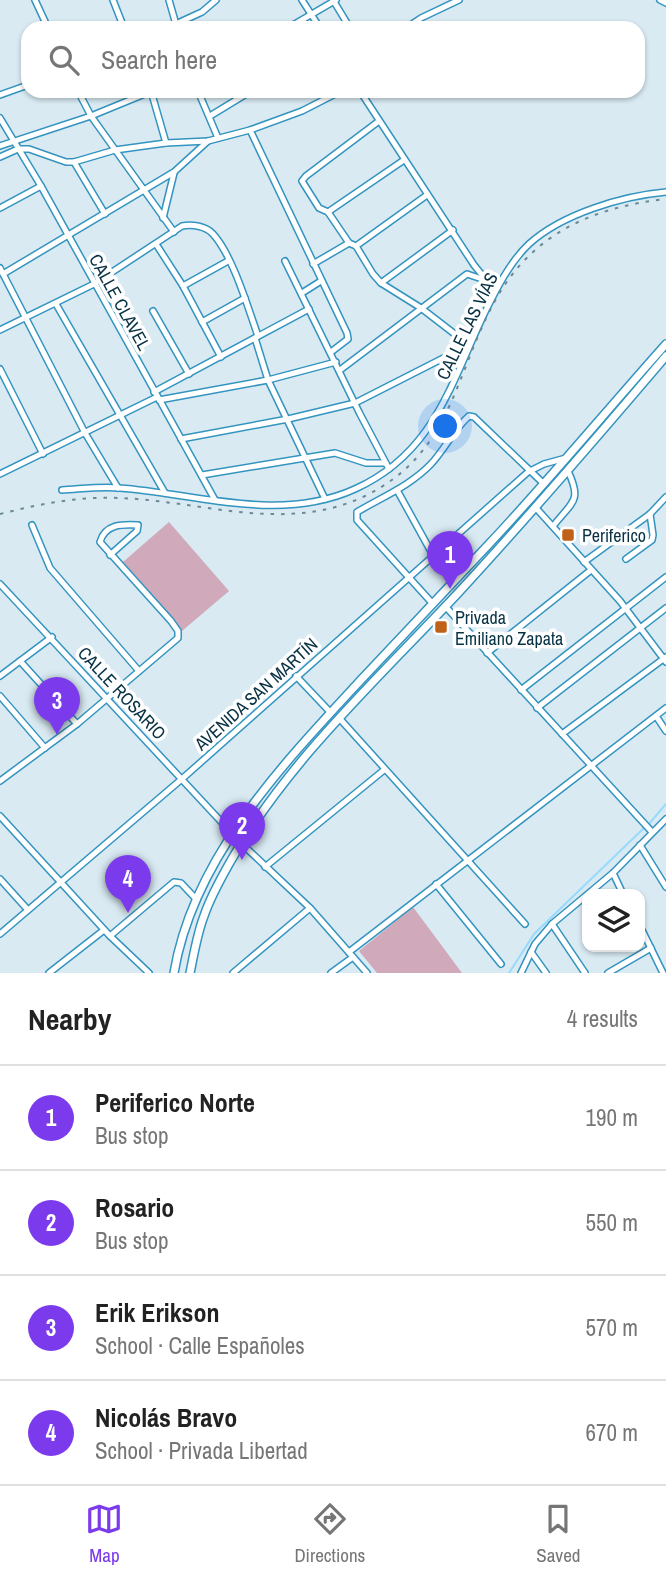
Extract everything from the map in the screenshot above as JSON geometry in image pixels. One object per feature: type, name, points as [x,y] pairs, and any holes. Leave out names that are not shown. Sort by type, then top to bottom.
[{"type":"street","points":[[35,0],[45,21]]},
{"type":"street","points":[[113,0],[121,21]]},
{"type":"street","points":[[169,0],[175,21]]},
{"type":"street","points":[[185,21],[216,0]]},
{"type":"street","points":[[302,0],[315,21]]},
{"type":"street","points":[[417,21],[459,0]]},
{"type":"street","points":[[660,0],[666,3]]},
{"type":"street","points":[[300,21],[334,1],[346,21]]},
{"type":"street","points":[[0,95],[21,88]]},
{"type":"street","points":[[82,98],[91,116],[174,232]]},
{"type":"street","points":[[0,146],[91,116],[135,98]]},
{"type":"street","points":[[154,98],[166,143]]},
{"type":"street","points":[[201,98],[218,138]]},
{"type":"street","points":[[210,116],[240,98]]},
{"type":"street","points":[[0,157],[18,149],[35,150],[66,162],[74,162],[115,150],[208,141],[250,131],[327,98]]},
{"type":"street","points":[[364,98],[487,281]]},
{"type":"street","name":"CALLE CLAVEL","points":[[0,118],[41,186],[215,500]]},
{"type":"street","points":[[181,439],[355,404],[469,345],[421,308],[381,283],[356,246],[349,243],[328,212],[320,208],[302,179],[379,121]]},
{"type":"street","points":[[250,131],[349,337],[331,352]]},
{"type":"street","points":[[118,488],[85,433],[2,271],[174,172],[208,141]]},
{"type":"street","points":[[328,212],[404,160]]},
{"type":"street","points":[[74,162],[105,214]]},
{"type":"street","points":[[163,218],[174,172]]},
{"type":"street","points":[[0,208],[41,186]]},
{"type":"street","name":"CALLE LAS VÍAS","points":[[62,490],[118,488],[285,506],[325,499],[354,490],[409,453],[437,415],[450,393],[497,286],[530,243],[555,227],[601,207],[629,198],[666,192]]},
{"type":"street","points":[[356,246],[427,195]]},
{"type":"street","points":[[0,330],[94,284],[182,226],[195,226],[213,233],[244,298],[268,380],[325,499]]},
{"type":"street","points":[[381,283],[453,230]]},
{"type":"street","points":[[313,264],[349,243]]},
{"type":"street","points":[[156,244],[183,285],[221,356]]},
{"type":"street","points":[[183,285],[228,261]]},
{"type":"street","points":[[285,261],[387,466]]},
{"type":"street","points":[[340,370],[467,274],[474,264]]},
{"type":"street","points":[[467,274],[497,286]]},
{"type":"street","points":[[302,293],[321,281]]},
{"type":"street","points":[[202,322],[244,298]]},
{"type":"street","points":[[56,304],[165,493]]},
{"type":"street","points":[[1,473],[157,396],[189,374],[309,309]]},
{"type":"street","points":[[153,311],[189,374]]},
{"type":"street","points":[[174,973],[178,947],[197,900],[233,834],[285,765],[544,484],[666,344]]},
{"type":"street","points":[[190,973],[203,917],[217,885],[241,843],[273,798],[340,719],[536,508],[666,356]]},
{"type":"street","points":[[157,396],[268,380],[336,362]]},
{"type":"street","points":[[0,369],[43,454]]},
{"type":"street","points":[[433,604],[357,520],[356,514],[397,490],[431,464],[469,416],[474,417],[528,472],[544,484]]},
{"type":"street","points":[[202,475],[335,453],[366,463],[387,466]]},
{"type":"street","name":"AVENIDA SAN MARTÍN","points":[[0,934],[183,778],[528,472],[566,457]]},
{"type":"street","points":[[554,525],[576,498],[576,487],[568,471]]},
{"type":"street","points":[[397,490],[434,556]]},
{"type":"street","points":[[584,562],[650,514],[666,497]]},
{"type":"street","points":[[536,508],[626,608],[665,659],[562,734]]},
{"type":"street","points":[[626,559],[652,540],[650,514]]},
{"type":"street","points":[[0,781],[77,724],[178,638],[178,631],[110,555],[100,542],[100,537],[117,524],[138,525],[137,531],[110,555]]},
{"type":"street","points":[[32,525],[50,568],[139,671]]},
{"type":"street","points":[[487,653],[592,570]]},
{"type":"street","points":[[522,690],[666,577]]},
{"type":"street","name":"CALLE ROSARIO","points":[[0,584],[241,843],[310,908],[367,973]]},
{"type":"street","points":[[445,607],[650,831]]},
{"type":"street","points":[[537,708],[666,608]]},
{"type":"street","points":[[0,676],[52,637]]},
{"type":"street","points":[[20,661],[77,724]]},
{"type":"street","points":[[296,676],[331,713]]},
{"type":"street","points":[[0,696],[45,748]]},
{"type":"street","points":[[331,973],[436,884],[666,708]]},
{"type":"street","points":[[656,716],[666,731]]},
{"type":"street","points":[[340,719],[524,925]]},
{"type":"street","points":[[265,867],[384,770]]},
{"type":"street","points":[[0,816],[110,936],[149,973]]},
{"type":"street","points":[[521,973],[531,952],[552,924],[612,873],[650,831],[666,818]]},
{"type":"street","points":[[640,845],[666,887]]},
{"type":"street","points":[[612,873],[620,889]]},
{"type":"street","points":[[0,879],[28,910]]},
{"type":"street","points":[[110,936],[174,882],[181,883],[197,900]]},
{"type":"street","points":[[436,884],[501,964]]},
{"type":"street","points":[[233,973],[310,908]]},
{"type":"street","points":[[552,924],[585,973]]},
{"type":"street","points":[[49,973],[104,929]]},
{"type":"street","points":[[645,936],[663,973]]},
{"type":"street","points":[[608,973],[651,948]]},
{"type":"street","points":[[531,952],[546,973]]},
{"type":"shaded area","points":[[169,522],[229,591],[182,631],[123,562]]},
{"type":"shaded area","points":[[413,907],[462,973],[377,973],[359,951]]},
{"type":"waterway","points":[[648,825],[666,804]]},
{"type":"waterway","points":[[509,973],[534,934],[644,828]]},
{"type":"railway","points":[[0,514],[90,498],[151,500],[244,512],[305,513],[335,507],[365,496],[394,478],[417,458],[434,435],[448,410],[496,299],[528,257],[547,240],[590,217],[614,209],[666,199]]},
{"type":"place","name":"Periferico","points":[[568,535]]},
{"type":"place","name":"Periferico Norte","points":[[450,589]]},
{"type":"place","name":"Privada Emiliano Zapata","points":[[441,627]]},
{"type":"place","name":"Erik Erikson","points":[[57,735]]},
{"type":"place","name":"Rosario","points":[[242,860]]},
{"type":"place","name":"Nicolás Bravo","points":[[128,913]]}]
